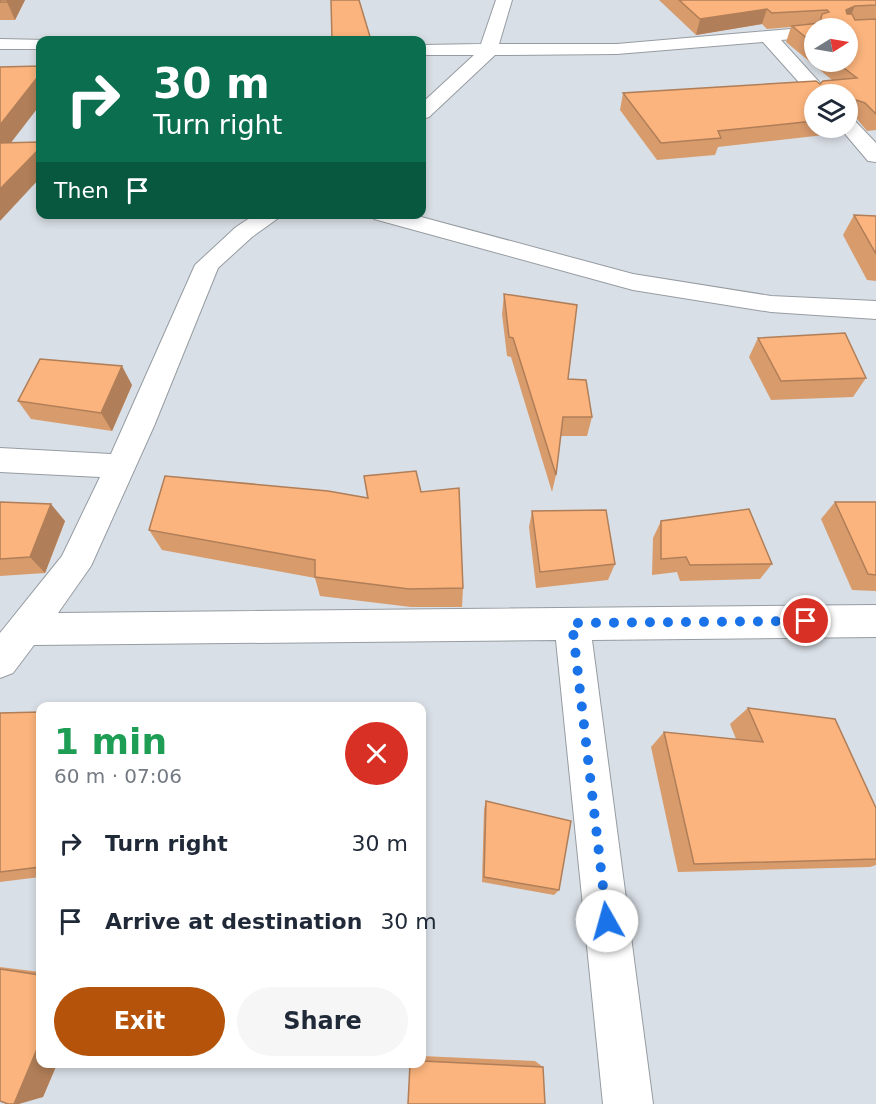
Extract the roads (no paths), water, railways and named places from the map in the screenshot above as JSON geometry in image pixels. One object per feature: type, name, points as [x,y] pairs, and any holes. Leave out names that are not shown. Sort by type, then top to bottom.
[{"type":"street","points":[[426,108],[488,52],[504,0]]},
{"type":"street","points":[[426,51],[617,49],[804,33]]},
{"type":"street","points":[[767,36],[811,84]]},
{"type":"street","points":[[0,44],[36,44]]},
{"type":"street","points":[[858,135],[873,149]]},
{"type":"street","points":[[0,661],[74,566],[121,466],[207,265],[244,232],[265,219]]},
{"type":"street","points":[[400,219],[633,282],[771,304],[876,310]]},
{"type":"street","points":[[0,460],[121,466]]},
{"type":"street","points":[[25,629],[876,621]]},
{"type":"street","points":[[572,623],[628,1104]]}]
